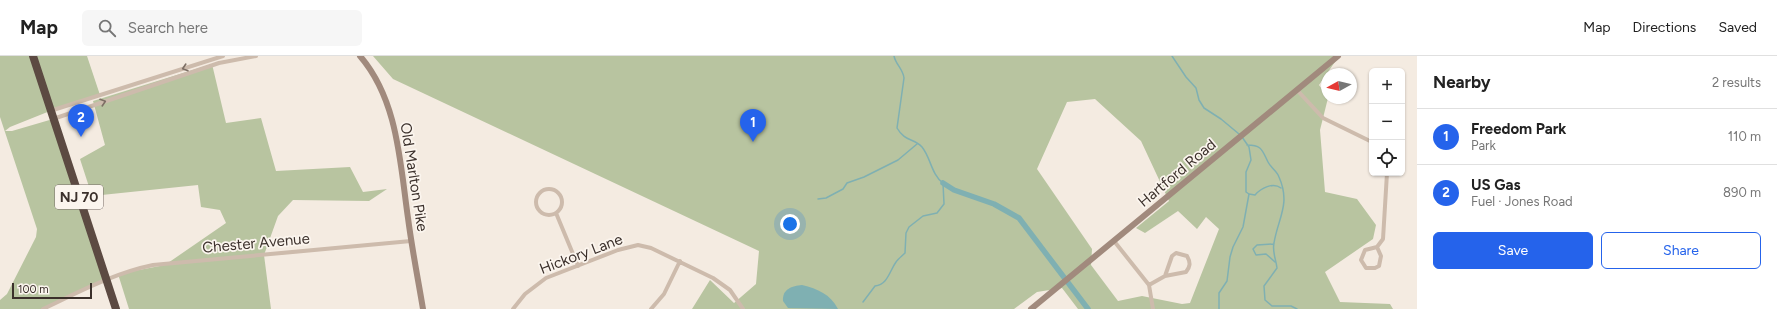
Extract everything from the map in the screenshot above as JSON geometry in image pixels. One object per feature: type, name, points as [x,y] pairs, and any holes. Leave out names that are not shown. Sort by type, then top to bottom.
[{"type":"highway","name":"NJ 70","points":[[33,56],[51,115],[116,309]]},
{"type":"street","points":[[51,115],[222,56]]},
{"type":"street","points":[[51,115],[219,63],[256,56]]},
{"type":"street","name":"Old Marlton Pike","points":[[360,56],[378,83],[390,112],[402,174],[411,241],[423,309]]},
{"type":"street","name":"Hartford Road","points":[[1031,309],[1338,56]]},
{"type":"street","points":[[1297,90],[1315,111],[1326,121],[1369,141]]},
{"type":"street","points":[[1377,247],[1381,256],[1379,266],[1375,268],[1366,268],[1361,260],[1362,255],[1365,250],[1377,247],[1383,239],[1387,176]]},
{"type":"street","points":[[546,189],[553,189],[559,193],[562,200],[561,207],[556,213],[550,215],[542,213],[538,207],[537,200],[540,193],[546,189]]},
{"type":"street","points":[[556,213],[578,266]]},
{"type":"street","name":"Chester Avenue","points":[[43,309],[130,269],[168,263],[308,252],[411,241]]},
{"type":"street","points":[[1114,241],[1149,285],[1153,309]]},
{"type":"street","name":"Hickory Lane","points":[[514,309],[525,294],[541,281],[618,250],[638,246],[651,248],[680,261],[725,286],[735,295],[743,309]]},
{"type":"street","points":[[1149,285],[1165,276],[1186,272],[1190,268],[1190,261],[1187,256],[1176,253],[1172,256],[1165,276]]},
{"type":"street","points":[[651,309],[664,294],[680,261]]},
{"type":"green space","points":[[0,56],[87,56],[100,95],[50,111],[10,127],[5,131],[12,131],[53,119],[106,279],[43,309],[0,309],[0,300],[7,294],[36,237],[37,229],[0,117]]},
{"type":"green space","points":[[373,56],[1339,56],[1331,68],[1321,68],[1321,82],[1319,85],[1321,88],[1321,104],[1326,104],[1320,130],[1325,192],[1357,199],[1376,225],[1373,239],[1325,272],[1340,302],[1390,304],[1393,309],[1078,309],[1062,288],[1037,292],[1014,309],[692,309],[710,280],[734,303],[756,284],[759,251],[393,79]],"holes":[[[1095,99],[1141,141],[1169,201],[1136,228],[1145,233],[1178,211],[1197,229],[1206,217],[1219,229],[1190,303],[1182,304],[1142,296],[1118,301],[1091,265],[1092,249],[1037,169],[1067,102]]]},
{"type":"green space","points":[[212,64],[226,123],[261,118],[276,171],[350,167],[363,192],[387,189],[369,201],[293,200],[278,216],[264,255],[271,309],[129,309],[118,274],[165,265],[226,223],[220,210],[201,207],[198,185],[92,196],[80,159],[105,145],[93,101]]},
{"type":"water","points":[[802,285],[823,293],[831,299],[838,309],[788,308],[783,301],[784,294],[791,287]]},
{"type":"waterway","points":[[863,302],[875,286],[886,280],[896,262],[905,253],[906,233],[909,227],[923,216],[937,213],[944,204],[943,183],[933,171],[925,151],[919,144],[903,136],[897,128],[904,78],[894,56]]},
{"type":"waterway","points":[[1172,56],[1186,77],[1196,88],[1199,100],[1204,108],[1221,119],[1239,134]]},
{"type":"waterway","points":[[1219,309],[1219,293],[1227,281],[1230,257],[1233,247],[1243,227],[1249,194],[1246,192],[1246,172],[1251,160],[1249,147],[1242,137]]},
{"type":"waterway","points":[[818,199],[826,198],[843,189],[847,183],[864,177],[898,160],[917,144]]},
{"type":"waterway","points":[[1247,145],[1259,147],[1263,151],[1269,164],[1278,175],[1284,195],[1284,203],[1274,246],[1277,268],[1264,286],[1265,300],[1272,306],[1291,306],[1297,309]]},
{"type":"waterway","points":[[943,183],[954,190],[994,204],[1019,218],[1088,309]]},
{"type":"waterway","points":[[1249,194],[1255,195],[1260,190],[1271,186],[1278,186],[1281,188]]},
{"type":"waterway","points":[[1274,244],[1257,245],[1253,249],[1256,255],[1266,254],[1275,262]]},
{"type":"place","name":"US Gas","points":[[81,137]]},
{"type":"place","name":"Freedom Park","points":[[753,142]]}]
